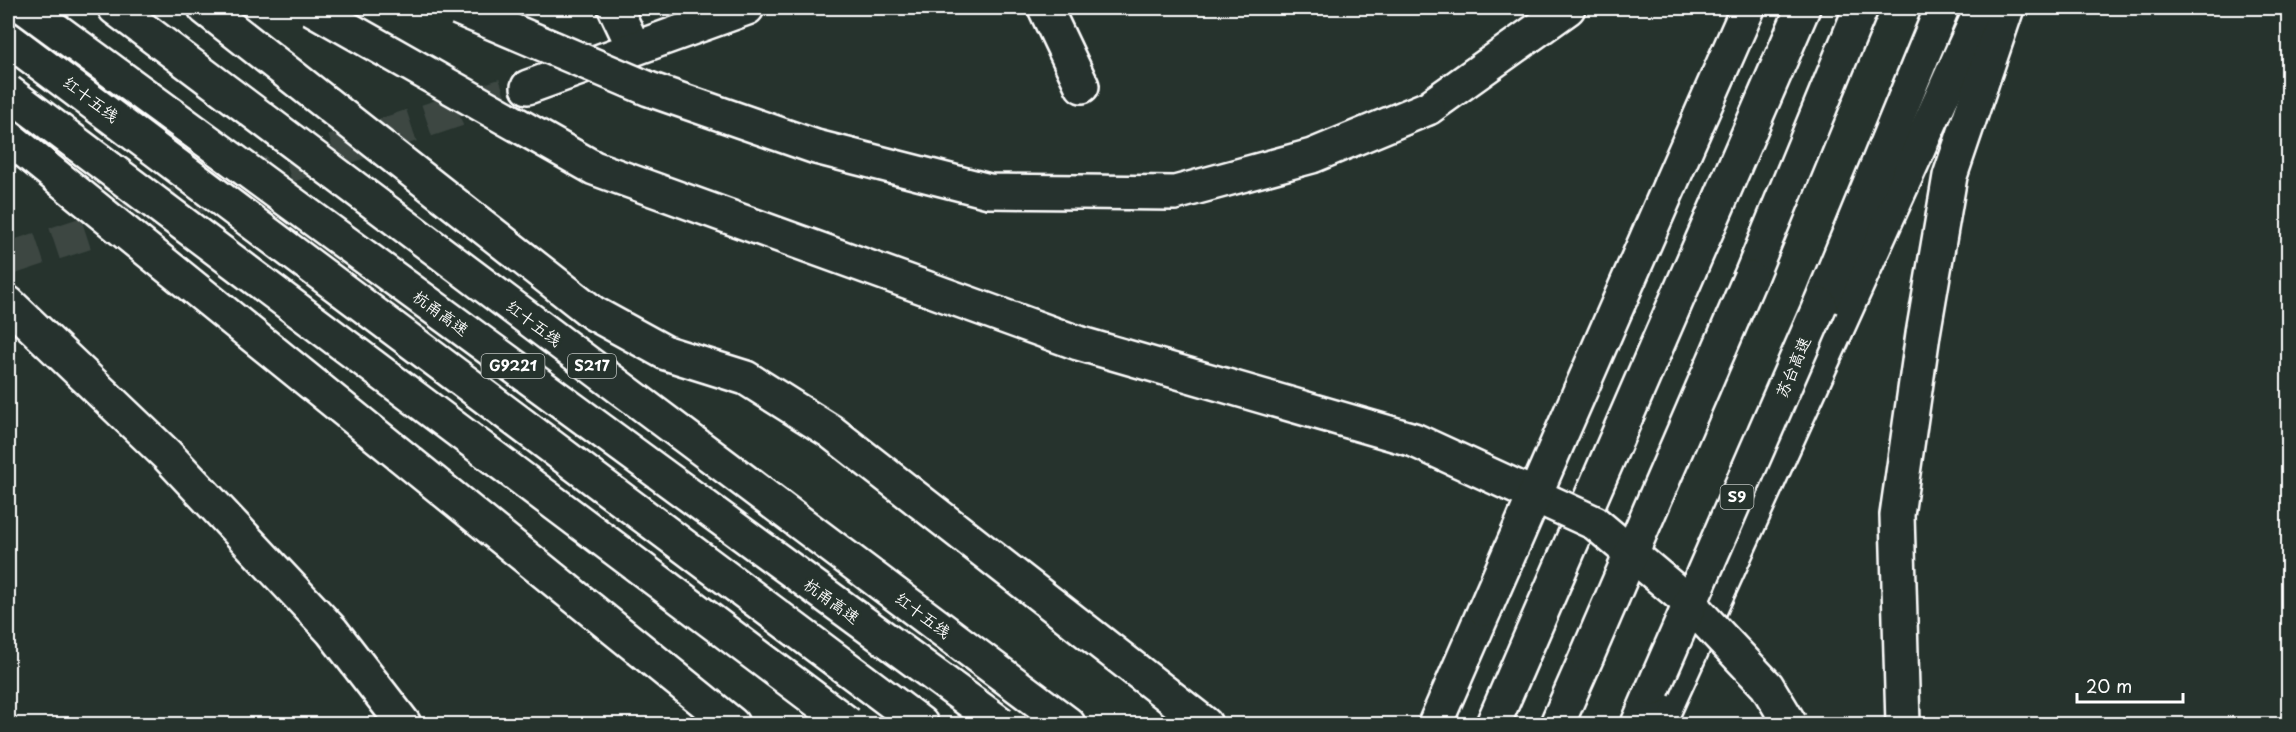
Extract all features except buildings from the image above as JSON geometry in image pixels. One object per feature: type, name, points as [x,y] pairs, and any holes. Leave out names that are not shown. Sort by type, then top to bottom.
[{"type":"main road","name":"杭甬高速","points":[[26,8],[1001,724]]},
{"type":"main road","name":"红十五线","points":[[115,8],[1068,724]]},
{"type":"main road","points":[[205,8],[593,313],[666,353],[746,378],[830,431],[1205,724]]},
{"type":"main road","points":[[311,8],[594,168],[1078,343],[1414,440],[1595,523],[1685,598],[1767,686],[1790,724]]},
{"type":"main road","points":[[458,8],[650,89],[827,150],[989,191],[1175,193],[1312,156],[1428,108],[1568,8]]},
{"type":"main road","points":[[615,8],[634,48]]},
{"type":"main road","points":[[528,87],[747,8]]},
{"type":"main road","points":[[1045,8],[1082,86]]},
{"type":"main road","points":[[1435,724],[1748,8]]},
{"type":"main road","points":[[1493,724],[1803,8]]},
{"type":"main road","points":[[1557,724],[1750,278],[1861,8]]},
{"type":"main road","name":"苏台高速","points":[[1638,724],[1820,305],[1942,8]]},
{"type":"main road","points":[[1658,724],[1982,8]]},
{"type":"main road","points":[[1903,724],[1898,515],[1920,356],[1950,176],[2007,8]]},
{"type":"main road","name":"红十五线","points":[[8,39],[921,724]]},
{"type":"main road","points":[[8,92],[848,724]]},
{"type":"main road","points":[[8,136],[732,724]]},
{"type":"main road","points":[[8,303],[167,455],[332,631],[404,724]]},
{"type":"tunnel","points":[[8,259],[528,87]]}]
